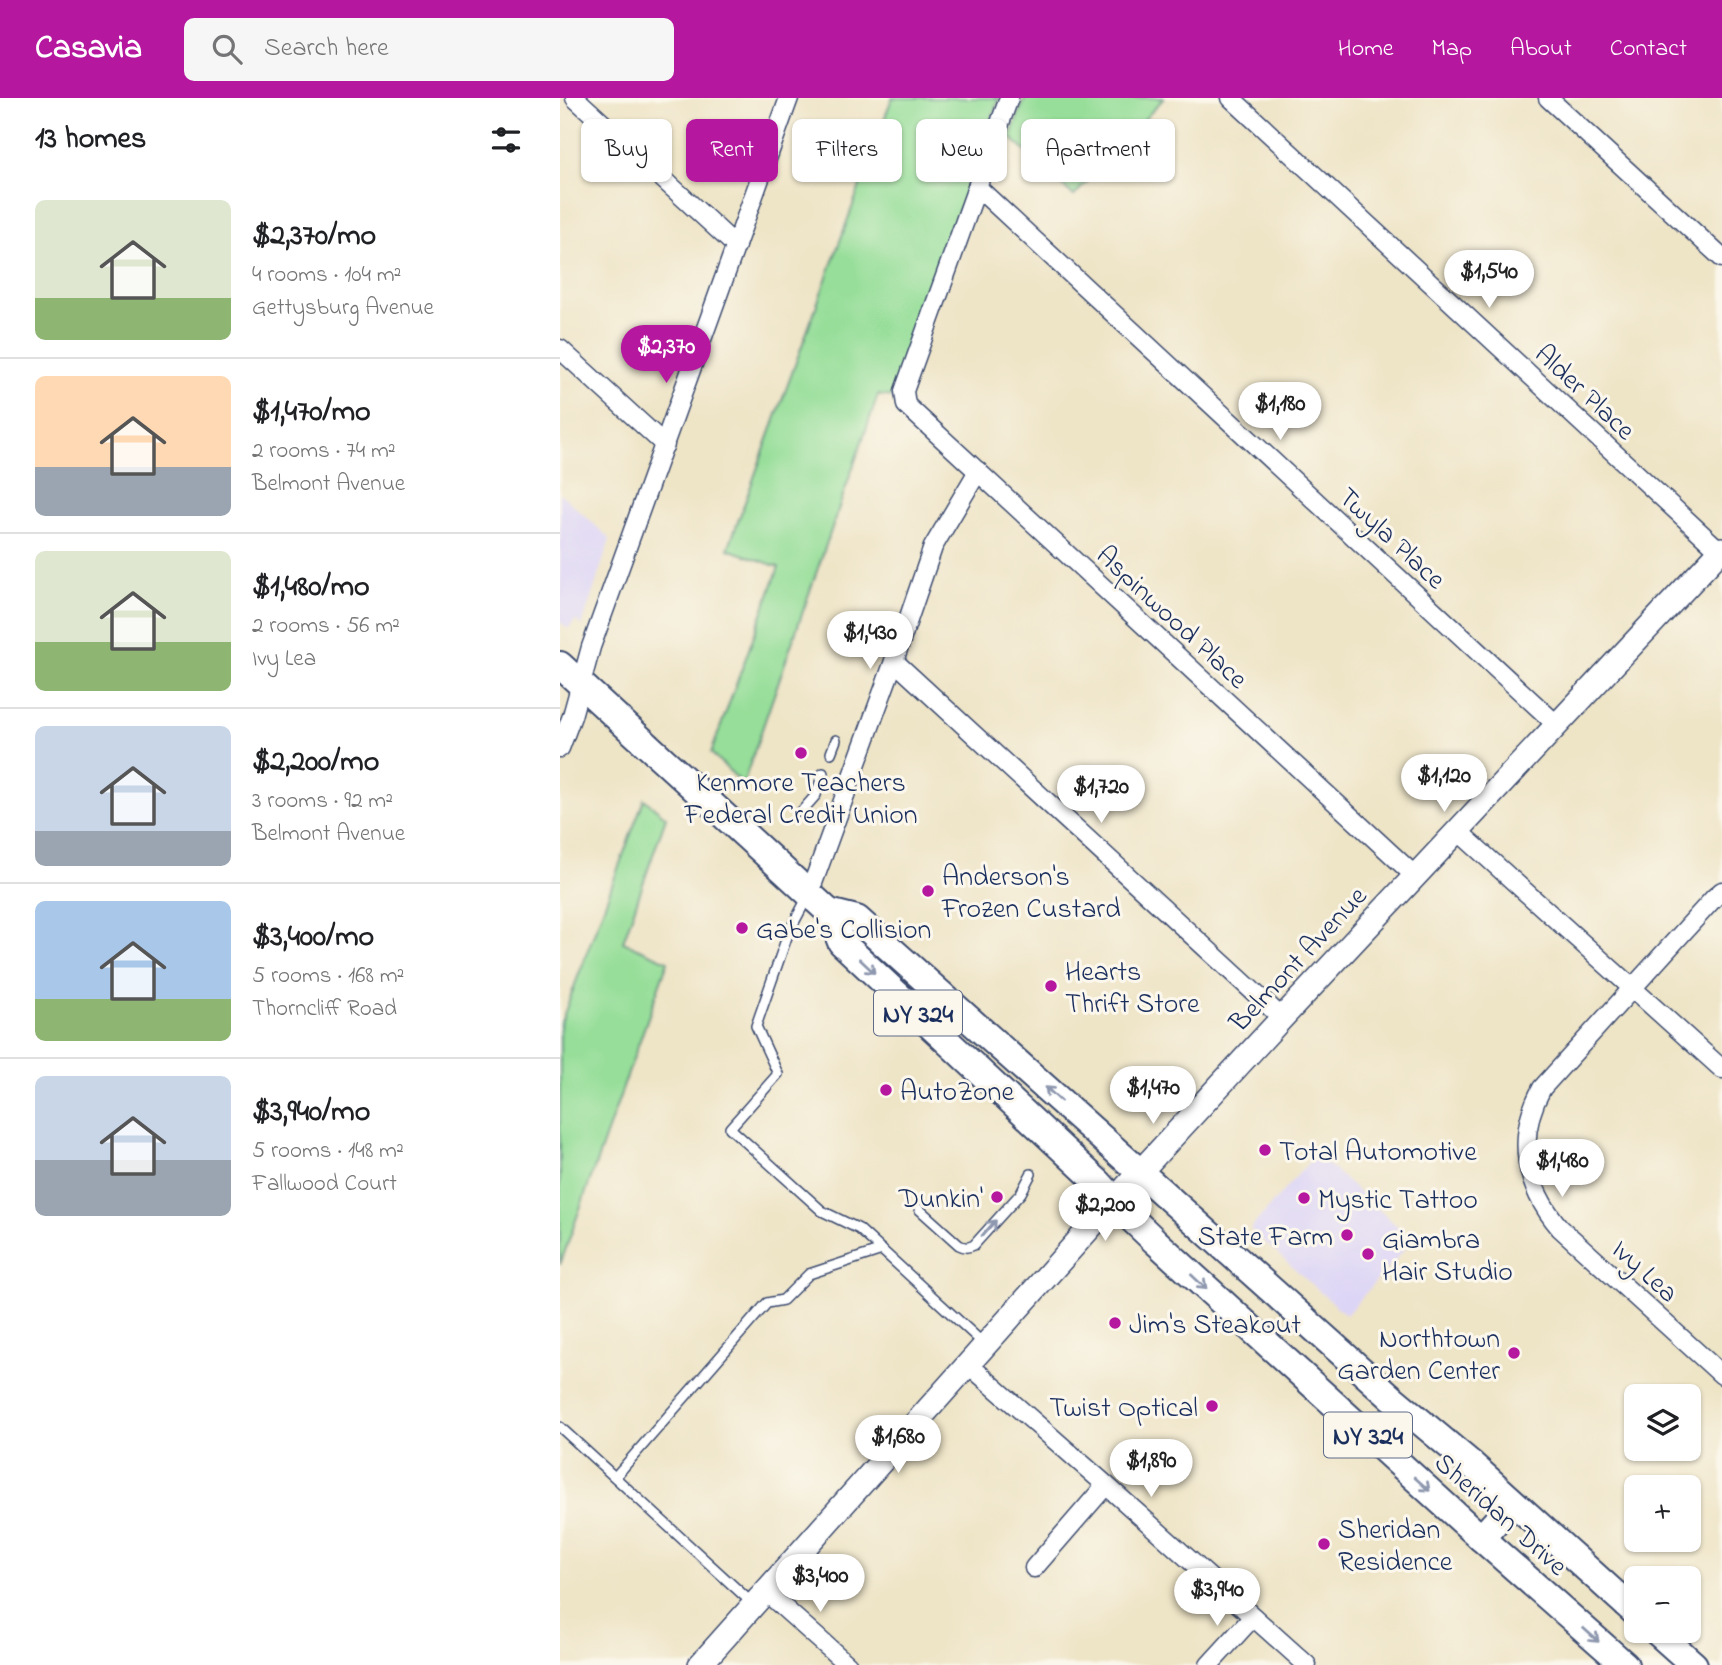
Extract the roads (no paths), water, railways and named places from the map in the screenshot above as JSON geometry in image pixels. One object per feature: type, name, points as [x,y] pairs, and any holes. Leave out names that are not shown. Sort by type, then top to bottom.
[{"type":"main road","name":"Sheridan Drive","points":[[560,664],[829,912],[841,942],[1100,1184],[1131,1218],[1481,1538],[1625,1665]]},
{"type":"main road","name":"Sheridan Drive","points":[[829,912],[857,919],[1624,1602]]},
{"type":"main road","points":[[1481,1538],[1513,1503]]},
{"type":"main road","points":[[1669,1643],[1694,1665]]},
{"type":"street","points":[[575,98],[736,246]]},
{"type":"street","points":[[560,748],[591,648],[789,98]]},
{"type":"street","points":[[977,187],[1009,98]]},
{"type":"street","name":"Alder Place","points":[[1231,98],[1721,550]]},
{"type":"street","points":[[1548,98],[1722,258]]},
{"type":"street","name":"Aspinwood Place","points":[[977,187],[904,391],[906,405],[1415,876]]},
{"type":"street","name":"Twyla Place","points":[[977,187],[1557,725]]},
{"type":"street","points":[[560,349],[665,445]]},
{"type":"street","points":[[809,894],[933,547],[978,471]]},
{"type":"street","name":"Belmont Avenue","points":[[700,1665],[1140,1171],[1721,550]]},
{"type":"street","points":[[894,661],[1282,1018]]},
{"type":"street","points":[[1458,831],[1722,1069]]},
{"type":"street","name":"Ivy Lea","points":[[1722,891],[1542,1088],[1529,1120],[1527,1141],[1531,1177],[1547,1213],[1560,1228],[1722,1375]]},
{"type":"street","points":[[968,1364],[1307,1665]]},
{"type":"street","points":[[1034,1568],[1107,1485]]},
{"type":"street","points":[[760,1598],[848,1665]]},
{"type":"street","points":[[1209,1665],[1253,1616]]},
{"type":"lane","points":[[831,753],[836,740]]},
{"type":"lane","points":[[801,812],[816,795],[823,773]]},
{"type":"lane","points":[[809,894],[788,934],[756,1026],[778,1074],[730,1128],[822,1211],[859,1229],[985,1345]]},
{"type":"lane","points":[[919,1209],[958,1245],[969,1248],[1021,1193],[1031,1174]]},
{"type":"lane","points":[[615,1477],[767,1303],[783,1300],[808,1274],[882,1250]]},
{"type":"lane","points":[[560,1427],[615,1477],[760,1598]]},
{"type":"place","name":"Kenmore Teachers Federal Credit Union","points":[[801,753]]},
{"type":"place","name":"Anderson's Frozen Custard","points":[[928,891]]},
{"type":"place","name":"Gabe's Collision","points":[[742,928]]},
{"type":"place","name":"Hearts Thrift Store","points":[[1051,986]]},
{"type":"place","name":"AutoZone","points":[[886,1090]]},
{"type":"place","name":"Total Automotive","points":[[1265,1150]]},
{"type":"place","name":"Dunkin'","points":[[997,1197]]},
{"type":"place","name":"Mystic Tattoo","points":[[1304,1198]]},
{"type":"place","name":"State Farm","points":[[1347,1235]]},
{"type":"place","name":"Giambra Hair Studio","points":[[1368,1254]]},
{"type":"place","name":"Jim's Steakout","points":[[1115,1323]]},
{"type":"place","name":"Northtown Garden Center","points":[[1514,1353]]},
{"type":"place","name":"Twist Optical","points":[[1212,1406]]},
{"type":"place","name":"Sheridan Residence","points":[[1324,1544]]}]
